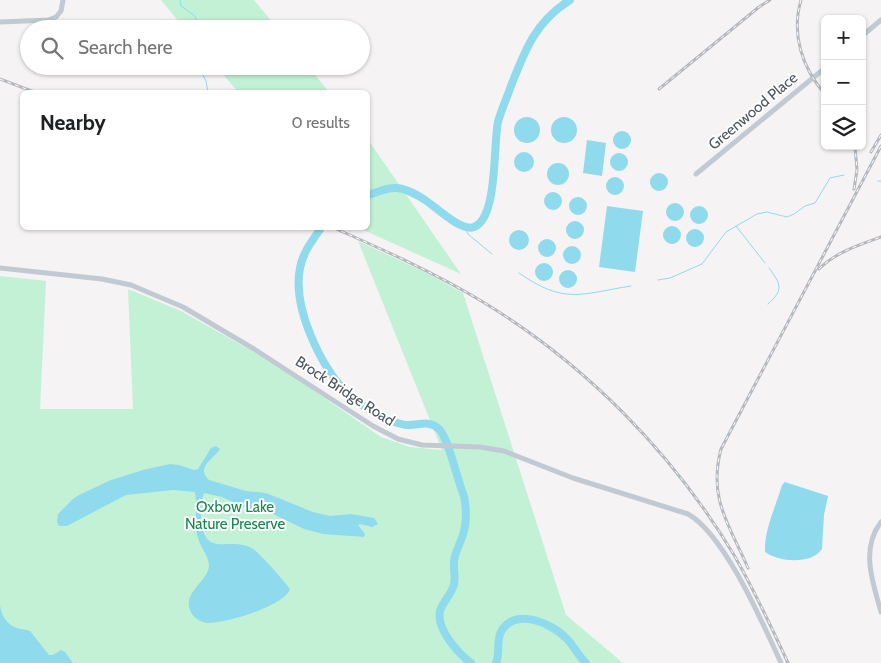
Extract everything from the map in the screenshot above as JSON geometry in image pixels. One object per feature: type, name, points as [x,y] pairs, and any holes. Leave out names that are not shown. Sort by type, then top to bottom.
[{"type":"street","points":[[48,20],[59,15],[63,7],[63,0]]},
{"type":"street","points":[[866,33],[881,20]]},
{"type":"street","points":[[0,22],[20,21]]},
{"type":"street","name":"Greenwood Place","points":[[696,174],[821,71]]},
{"type":"street","name":"Brock Bridge Road","points":[[0,268],[102,279],[130,285],[183,307],[254,349],[388,435],[411,443],[487,448],[508,452],[573,478],[688,514],[707,530],[740,579],[781,663]]},
{"type":"street","points":[[881,522],[873,535],[869,558],[881,612]]},
{"type":"green space","points":[[161,0],[254,0],[271,20],[178,20]]},
{"type":"green space","points":[[224,75],[315,75],[327,90],[236,90]]},
{"type":"green space","points":[[370,143],[461,274],[363,230],[370,230]]},
{"type":"green space","name":"Oxbow Lake Nature Preserve","points":[[358,241],[427,273],[463,293],[566,615],[623,663],[0,663],[0,276],[46,281],[40,409],[133,409],[128,289],[181,311],[252,351],[300,381],[381,437],[410,447],[442,450]]},
{"type":"water","points":[[527,117],[536,121],[540,130],[536,139],[527,143],[518,139],[514,130],[518,121]]},
{"type":"water","points":[[564,117],[573,121],[577,130],[573,139],[564,143],[555,139],[551,130],[555,121]]},
{"type":"water","points":[[622,131],[628,134],[631,140],[628,146],[622,149],[616,146],[613,140],[616,134]]},
{"type":"water","points":[[587,140],[606,143],[602,176],[583,173]]},
{"type":"water","points":[[524,152],[531,155],[534,162],[531,169],[524,172],[517,169],[514,162],[517,155]]},
{"type":"water","points":[[619,153],[625,156],[628,162],[625,168],[619,171],[613,168],[610,162],[613,156]]},
{"type":"water","points":[[558,163],[566,166],[569,174],[566,182],[558,185],[550,182],[547,174],[550,166]]},
{"type":"water","points":[[659,173],[665,176],[668,182],[665,188],[659,191],[653,188],[650,182],[653,176]]},
{"type":"water","points":[[615,177],[621,180],[624,186],[621,192],[615,195],[609,192],[606,186],[609,180]]},
{"type":"water","points":[[553,192],[559,195],[562,201],[559,207],[553,210],[547,207],[544,201],[547,195]]},
{"type":"water","points":[[578,197],[584,200],[587,206],[584,212],[578,215],[572,212],[569,206],[572,200]]},
{"type":"water","points":[[675,203],[681,206],[684,212],[681,218],[675,221],[669,218],[666,212],[669,206]]},
{"type":"water","points":[[607,206],[643,211],[635,272],[599,267]]},
{"type":"water","points":[[699,206],[705,209],[708,215],[705,221],[699,224],[693,221],[690,215],[693,209]]},
{"type":"water","points":[[575,221],[581,224],[584,230],[581,236],[575,239],[569,236],[566,230],[569,224]]},
{"type":"water","points":[[672,226],[678,229],[681,235],[678,241],[672,244],[666,241],[663,235],[666,229]]},
{"type":"water","points":[[695,229],[701,232],[704,238],[701,244],[695,247],[689,244],[686,238],[689,232]]},
{"type":"water","points":[[515,230],[523,230],[529,236],[529,244],[523,250],[515,250],[509,244],[509,236]]},
{"type":"water","points":[[547,239],[553,242],[556,248],[553,254],[547,257],[541,254],[538,248],[541,242]]},
{"type":"water","points":[[572,246],[578,249],[581,255],[578,261],[572,264],[566,261],[563,255],[566,249]]},
{"type":"water","points":[[544,263],[550,266],[553,272],[550,278],[544,281],[538,278],[535,272],[538,266]]},
{"type":"water","points":[[568,270],[574,273],[577,279],[574,285],[568,288],[562,285],[559,279],[562,273]]},
{"type":"water","points":[[216,446],[220,449],[207,463],[204,471],[209,480],[246,491],[266,493],[313,512],[330,516],[351,514],[374,518],[378,524],[372,527],[358,525],[365,534],[364,537],[323,534],[304,529],[273,514],[246,508],[222,497],[204,493],[201,520],[203,532],[208,539],[213,543],[245,545],[253,549],[290,589],[277,602],[253,613],[215,623],[207,623],[194,617],[189,604],[193,592],[205,577],[209,566],[208,559],[197,535],[195,492],[173,490],[126,495],[67,526],[59,526],[57,522],[58,514],[79,495],[111,480],[170,464],[194,470],[198,469],[211,448]]},
{"type":"water","points":[[785,482],[828,496],[824,515],[822,549],[817,554],[803,560],[786,560],[765,552],[768,527],[782,485]]},
{"type":"water","points":[[0,605],[3,616],[10,625],[30,631],[49,655],[53,655],[61,650],[65,652],[73,663],[0,663]]},
{"type":"waterway","points":[[180,0],[181,6],[195,16],[197,20]]},
{"type":"waterway","points":[[370,194],[390,188],[397,188],[412,192],[462,226],[474,227],[482,221],[491,196],[498,122],[502,108],[533,37],[548,17],[570,0]]},
{"type":"waterway","points":[[203,75],[208,90]]},
{"type":"waterway","points":[[658,280],[670,278],[702,264],[726,232],[757,214],[767,212],[787,217],[805,206],[815,203],[830,178],[844,175]]},
{"type":"waterway","points":[[463,226],[469,235],[492,254]]},
{"type":"waterway","points":[[736,226],[765,263]]},
{"type":"waterway","points":[[320,230],[303,257],[299,284],[300,300],[311,336],[328,369],[349,395],[366,408],[380,416],[406,425],[431,424],[439,429],[446,441],[464,496],[466,518],[465,527],[454,560],[454,584],[441,607],[440,618],[441,625],[449,640],[471,663]]},
{"type":"waterway","points":[[768,304],[779,291],[776,278],[769,268]]},
{"type":"waterway","points":[[519,273],[549,290],[561,293],[585,294],[631,286]]},
{"type":"waterway","points":[[496,663],[499,638],[502,630],[509,623],[525,619],[544,623],[561,633],[586,663]]},
{"type":"railway","points":[[659,89],[770,0]]},
{"type":"railway","points":[[801,0],[797,25],[798,38],[805,62],[821,89]]},
{"type":"railway","points":[[0,79],[29,90]]},
{"type":"railway","points":[[871,152],[881,135]]},
{"type":"railway","points":[[748,568],[722,511],[717,482],[721,449],[881,146]]},
{"type":"railway","points":[[854,189],[857,170],[855,150]]},
{"type":"railway","points":[[338,230],[390,253],[465,291],[521,326],[557,353],[624,413],[683,481],[710,517],[741,568],[788,663]]},
{"type":"railway","points":[[819,269],[840,254],[881,237]]}]
